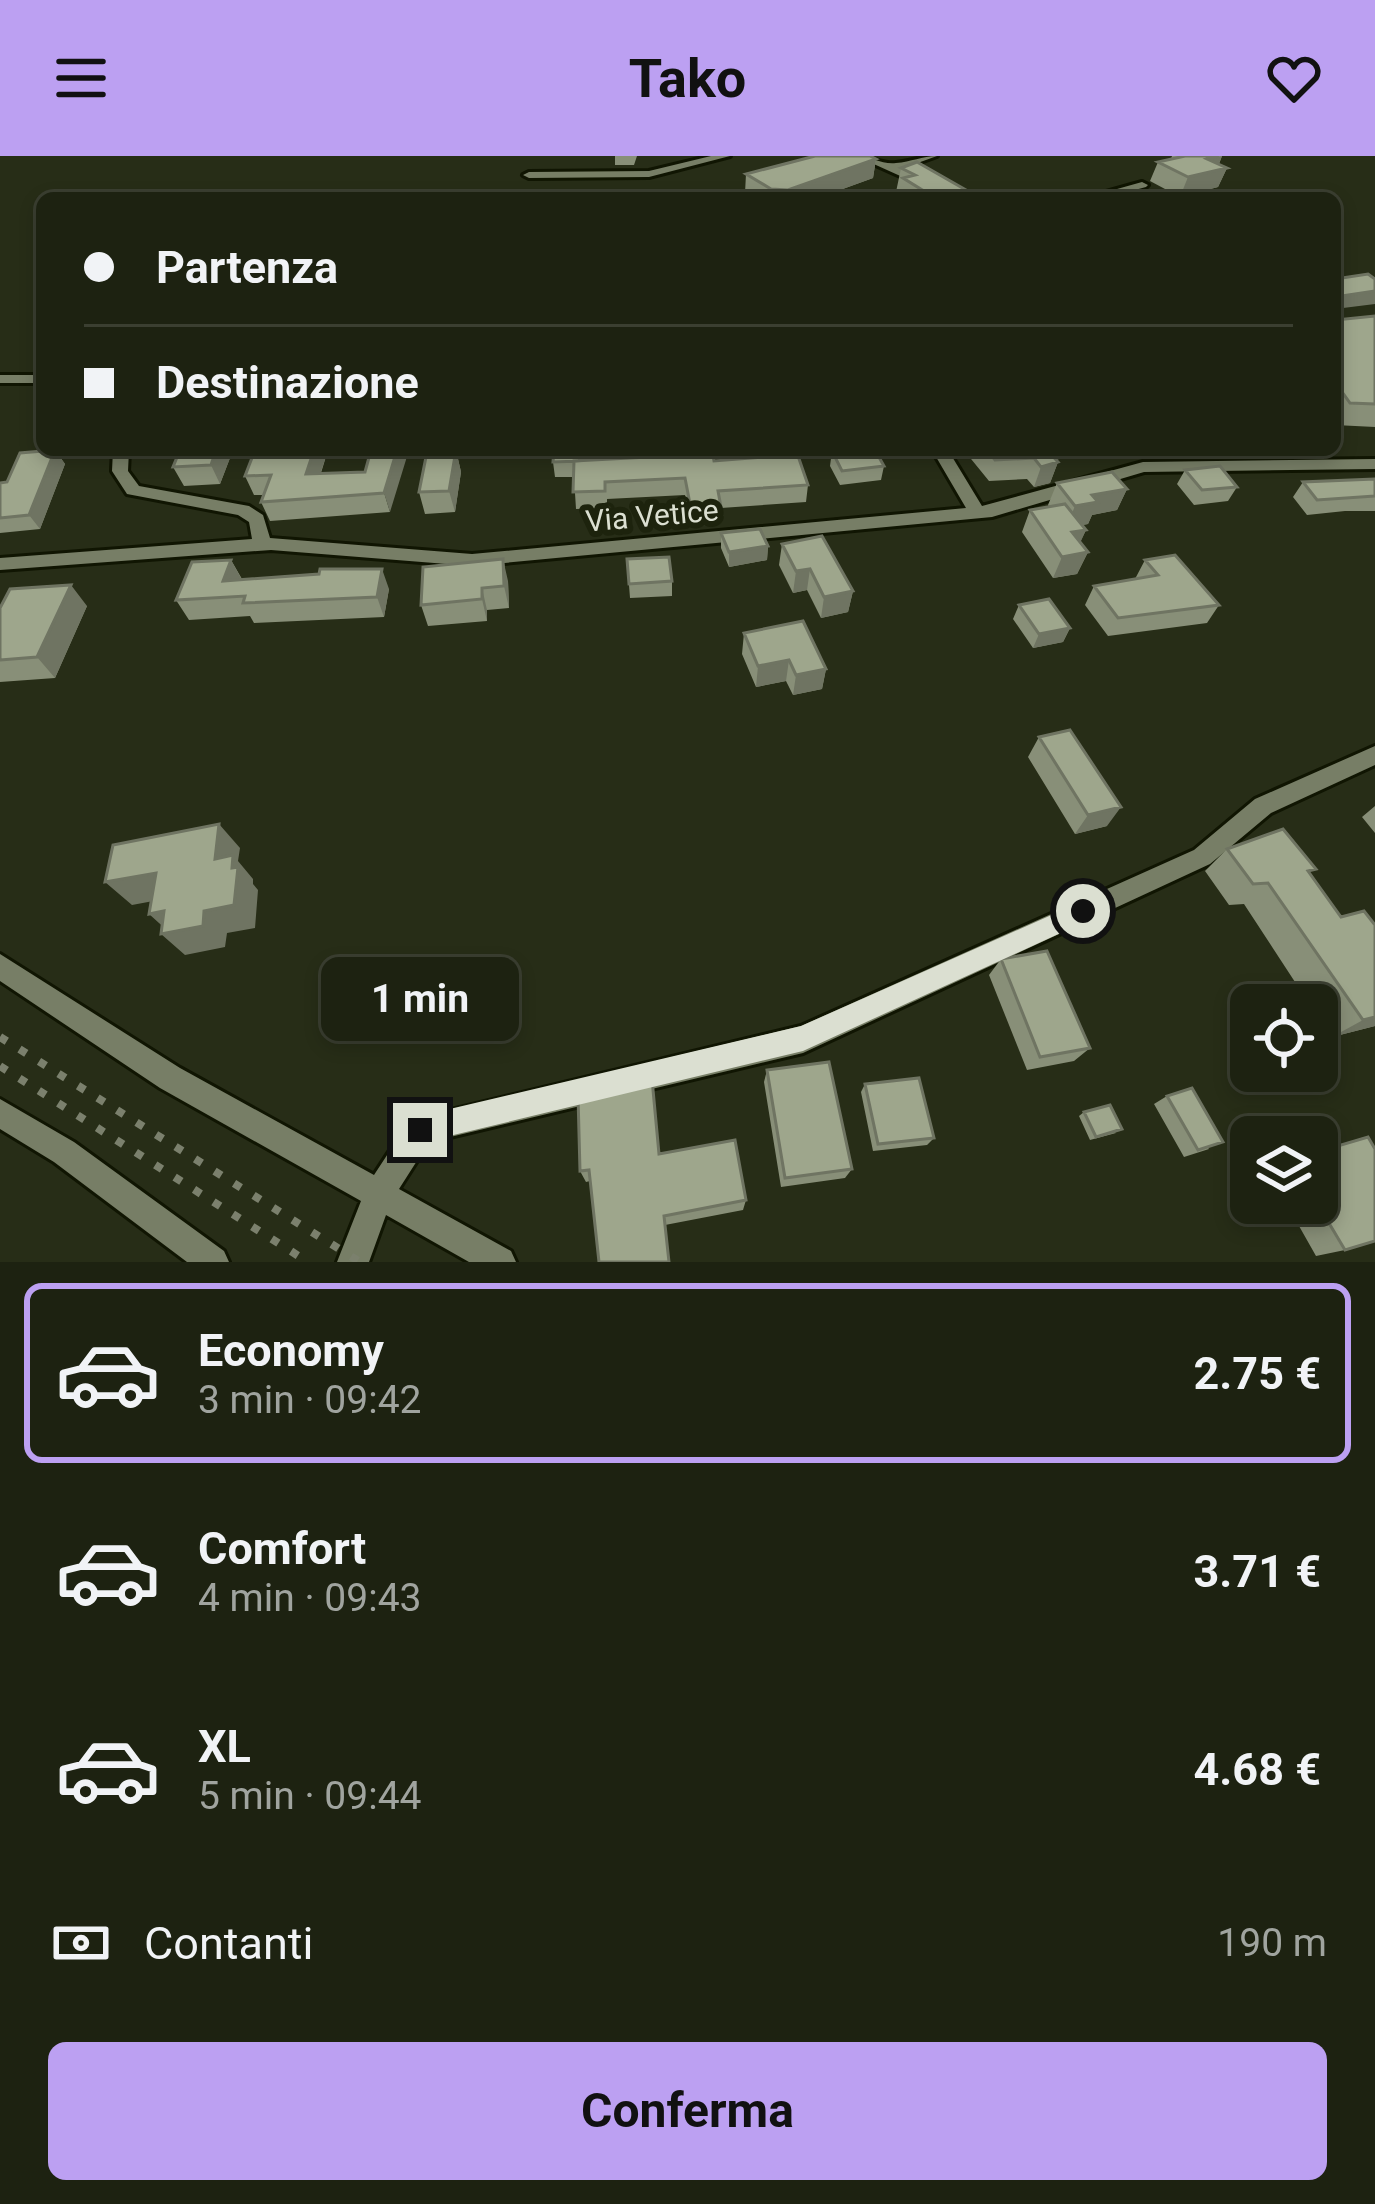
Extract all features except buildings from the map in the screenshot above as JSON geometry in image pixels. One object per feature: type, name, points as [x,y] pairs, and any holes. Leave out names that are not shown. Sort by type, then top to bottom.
[{"type":"street","points":[[529,175],[641,174],[725,156]]},
{"type":"street","points":[[861,156],[945,192]]},
{"type":"street","points":[[889,169],[932,156]]},
{"type":"street","points":[[1114,192],[1142,185]]},
{"type":"street","points":[[0,379],[36,379]]},
{"type":"street","points":[[121,456],[120,471],[133,490],[244,510],[257,519],[262,544]]},
{"type":"street","points":[[943,456],[976,512]]},
{"type":"street","name":"Via Vetice","points":[[0,564],[262,544],[472,560],[976,512],[1143,467],[1338,457],[1375,464]]},
{"type":"street","points":[[352,1262],[378,1196],[420,1130],[803,1039],[1202,857],[1263,806],[1375,754]]},
{"type":"street","points":[[0,966],[170,1078],[500,1262]]},
{"type":"street","points":[[0,1113],[64,1152],[213,1262]]},
{"type":"railway","points":[[0,1037],[360,1262]]},
{"type":"railway","points":[[0,1066],[308,1262]]},
{"type":"route","points":[[420,1130],[803,1039],[1083,911]]}]
